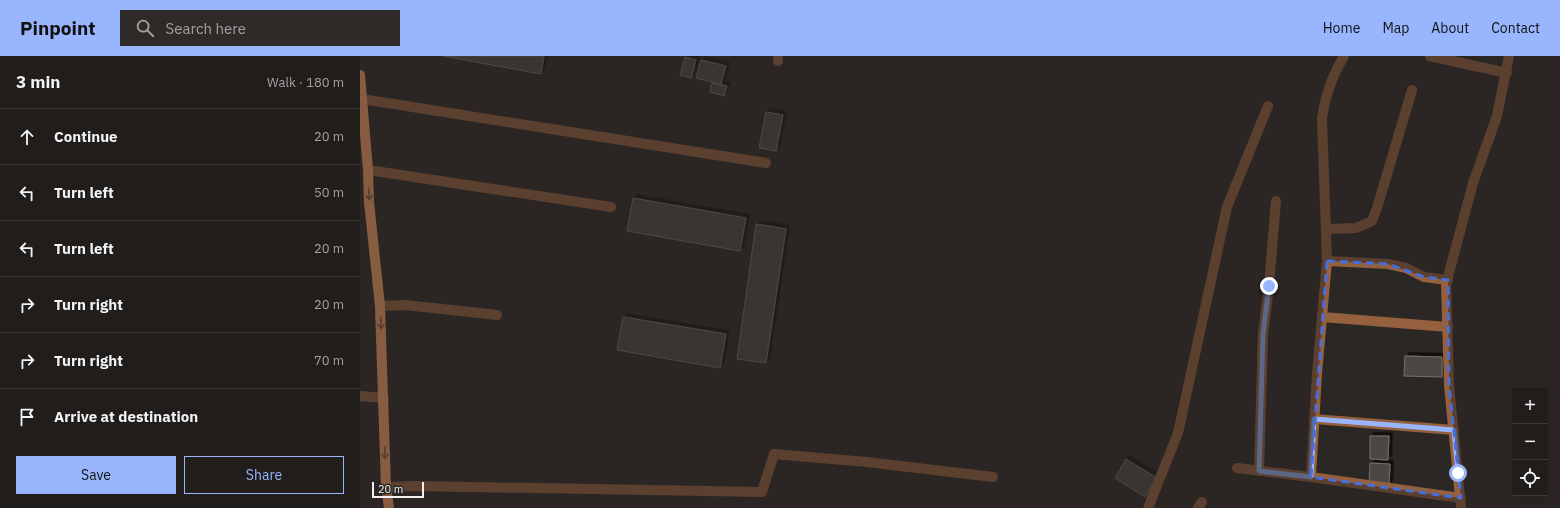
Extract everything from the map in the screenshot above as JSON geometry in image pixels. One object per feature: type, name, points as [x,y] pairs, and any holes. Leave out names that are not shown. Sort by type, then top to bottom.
[{"type":"main road","points":[[360,75],[368,170],[369,202],[380,306],[386,487],[389,508]]},
{"type":"street","points":[[1311,477],[1314,419],[1327,261],[1322,119],[1327,90],[1332,77],[1344,56]]},
{"type":"street","points":[[1430,56],[1507,73]]},
{"type":"street","points":[[1237,468],[1311,477],[1461,503],[1449,385],[1448,280],[1472,183],[1497,116],[1507,73],[1509,56]]},
{"type":"street","points":[[1327,228],[1356,228],[1372,222],[1412,90]]},
{"type":"street","points":[[362,99],[766,163]]},
{"type":"street","points":[[1148,508],[1178,434],[1227,207],[1268,106]]},
{"type":"street","points":[[368,170],[611,207]]},
{"type":"street","points":[[1259,471],[1263,334],[1269,286],[1276,200]]},
{"type":"street","points":[[1327,261],[1388,264],[1406,268],[1424,277],[1448,280]]},
{"type":"street","points":[[380,306],[405,305],[497,315]]},
{"type":"street","points":[[1322,317],[1448,327]]},
{"type":"street","points":[[360,396],[384,398]]},
{"type":"street","points":[[1314,419],[1454,430]]},
{"type":"street","points":[[386,487],[424,486],[762,492],[774,454],[867,462],[993,477]]},
{"type":"highlighted area","points":[[1327,261],[1388,264],[1424,277],[1448,280],[1449,385],[1461,498],[1311,477]]},
{"type":"building","points":[[443,56],[544,56],[541,74]]},
{"type":"building","points":[[685,57],[696,60],[691,78],[680,75]]},
{"type":"building","points":[[701,60],[726,66],[721,84],[696,78]]},
{"type":"building","points":[[712,83],[727,86],[724,96],[710,92]]},
{"type":"building","points":[[766,112],[783,115],[776,151],[759,148]]},
{"type":"building","points":[[633,198],[746,218],[740,251],[627,231]]},
{"type":"building","points":[[756,224],[786,229],[766,363],[737,359]]},
{"type":"building","points":[[623,317],[726,334],[720,368],[617,350]]},
{"type":"building","points":[[1405,356],[1442,357],[1442,377],[1404,376]]},
{"type":"building","points":[[1370,436],[1389,436],[1388,460],[1370,459]]},
{"type":"building","points":[[1126,459],[1157,478],[1145,497],[1115,478]]},
{"type":"building","points":[[1370,463],[1390,464],[1389,485],[1369,484]]},
{"type":"route","points":[[1269,286],[1263,334],[1259,471],[1311,477],[1314,419],[1454,430],[1458,473]]}]
